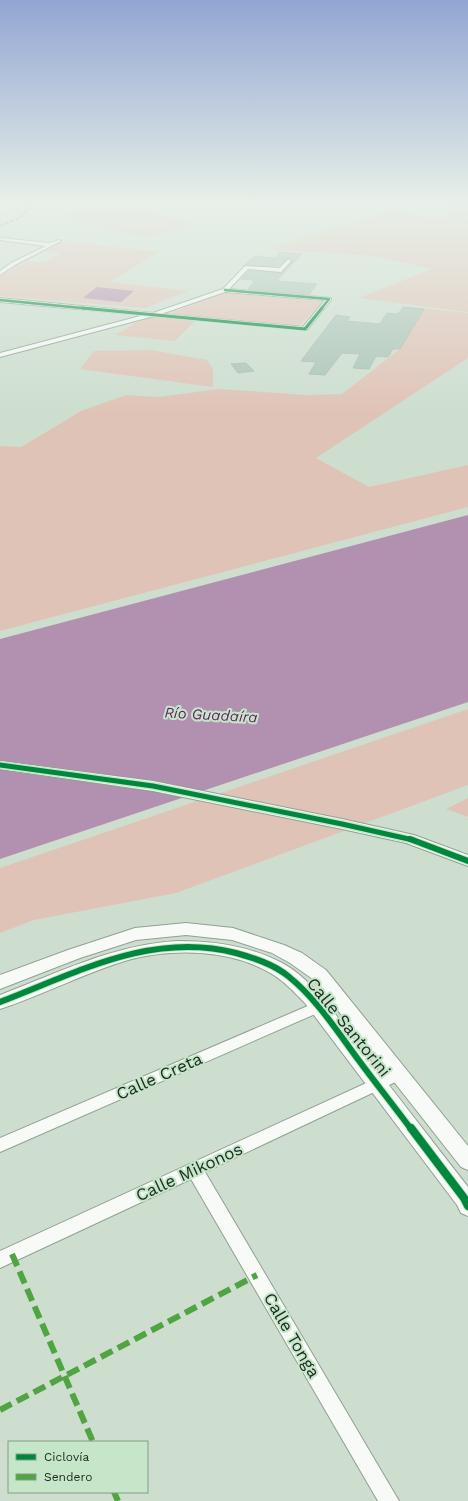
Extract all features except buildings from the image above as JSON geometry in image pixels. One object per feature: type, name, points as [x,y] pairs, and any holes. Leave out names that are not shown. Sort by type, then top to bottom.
[{"type":"street","points":[[225,290],[240,274]]},
{"type":"street","points":[[0,300],[152,315],[305,329],[329,299],[225,290],[152,315],[0,355]]},
{"type":"street","points":[[0,766],[153,786],[409,840],[458,856],[468,861]]},
{"type":"street","name":"Calle Santorini","points":[[0,982],[74,954],[135,934],[186,929],[233,934],[278,949],[296,958],[320,975],[468,1161]]},
{"type":"street","name":"Calle Santorini","points":[[0,1002],[117,957],[145,950],[171,947],[198,947],[221,950],[254,958],[278,969],[293,979],[317,1007],[377,1084],[464,1198],[468,1206]]},
{"type":"street","name":"Calle Creta","points":[[0,1145],[317,1007]]},
{"type":"street","name":"Calle Mikonos","points":[[0,1260],[399,1074]]},
{"type":"street","name":"Calle Tonga","points":[[195,1170],[389,1501]]},
{"type":"shaded area","points":[[4,274],[123,274],[110,282],[188,291],[145,308],[0,296],[0,276]]},
{"type":"shaded area","points":[[419,274],[468,274],[468,312],[359,298]]},
{"type":"shaded area","points":[[225,293],[323,301],[299,326],[168,314]]},
{"type":"shaded area","points":[[421,308],[468,313],[468,358],[316,458],[369,487],[468,465],[468,507],[0,631],[0,446],[21,447],[81,411],[126,395],[158,397],[220,389],[306,395],[342,394],[400,349]]},
{"type":"shaded area","points":[[148,316],[195,321],[175,341],[115,335]]},
{"type":"shaded area","points":[[151,350],[207,360],[213,369],[213,387],[80,369],[94,351]]},
{"type":"shaded area","points":[[468,709],[468,785],[176,893],[34,920],[0,933],[0,868]]},
{"type":"shaded area","points":[[468,798],[468,817],[446,809]]},
{"type":"water","points":[[97,287],[134,291],[121,302],[83,298]]},
{"type":"water","name":"Río Guadaíra","points":[[468,515],[468,702],[0,859],[0,639]]},
{"type":"marked path","points":[[12,1254],[93,1441]]},
{"type":"marked path","points":[[0,1410],[257,1275]]},
{"type":"marked path","points":[[114,1493],[118,1501]]},
{"type":"cycle path","points":[[0,300],[305,329],[329,299],[225,290]]},
{"type":"cycle path","points":[[0,765],[153,786],[342,824],[409,839],[468,861]]},
{"type":"cycle path","points":[[0,1002],[103,962],[145,950],[196,947],[230,951],[263,962],[278,969],[288,976],[321,1010],[464,1198],[468,1206]]}]
